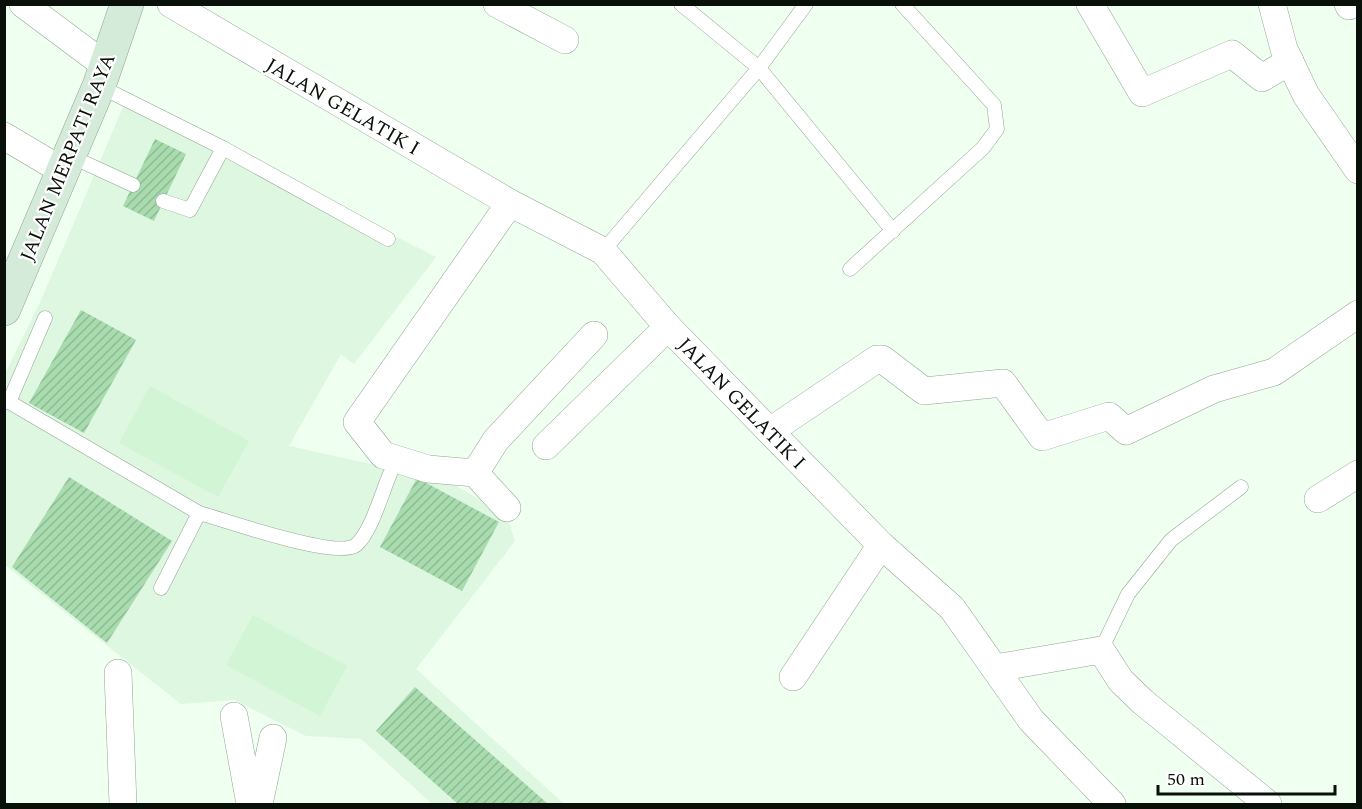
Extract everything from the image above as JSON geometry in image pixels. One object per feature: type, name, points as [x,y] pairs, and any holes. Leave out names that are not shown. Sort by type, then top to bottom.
[{"type":"main road","name":"JALAN MERPATI RAYA","points":[[4,309],[67,164],[102,76],[127,4]]},
{"type":"street","points":[[23,4],[102,76]]},
{"type":"street","name":"JALAN GELATIK I","points":[[171,4],[510,203],[603,251],[668,327],[881,545],[952,608],[1031,720],[1112,804]]},
{"type":"street","points":[[497,4],[565,40]]},
{"type":"street","points":[[1090,4],[1142,93],[1232,54],[1262,78],[1290,61]]},
{"type":"street","points":[[1272,4],[1290,61],[1306,95],[1358,170]]},
{"type":"street","points":[[4,136],[67,164]]},
{"type":"street","points":[[507,508],[475,472],[428,470],[384,454],[357,422],[510,203]]},
{"type":"street","points":[[770,430],[877,359],[882,359],[924,391],[1003,383],[1042,437],[1109,416],[1126,431],[1214,389],[1274,372],[1358,314]]},
{"type":"street","points":[[546,446],[668,327]]},
{"type":"street","points":[[475,472],[496,440],[594,335]]},
{"type":"street","points":[[1318,499],[1358,474]]},
{"type":"street","points":[[793,677],[881,545]]},
{"type":"street","points":[[995,668],[1101,650],[1121,681],[1143,702],[1268,804]]},
{"type":"street","points":[[118,673],[123,804]]},
{"type":"street","points":[[234,716],[250,804]]},
{"type":"street","points":[[259,804],[273,738]]},
{"type":"lane","points":[[681,4],[759,68],[893,231]]},
{"type":"lane","points":[[603,251],[759,68],[806,4]]},
{"type":"lane","points":[[850,269],[983,148],[997,129],[994,105],[902,4]]},
{"type":"lane","points":[[102,76],[223,148],[388,239]]},
{"type":"lane","points":[[163,201],[190,210],[223,148]]},
{"type":"lane","points":[[67,164],[133,185]]},
{"type":"lane","points":[[45,318],[7,401],[199,513],[319,547],[347,549],[355,546],[363,537],[390,474]]},
{"type":"lane","points":[[1101,650],[1128,594],[1171,540],[1241,487]]},
{"type":"lane","points":[[161,588],[199,513]]},
{"type":"shaded area","points":[[126,100],[436,257],[354,364],[341,354],[289,446],[448,481],[507,516],[515,541],[416,669],[564,804],[432,804],[361,739],[306,736],[234,700],[181,704],[5,565],[4,376],[42,298]]},
{"type":"shaded area","points":[[150,386],[249,441],[218,497],[119,443]]},
{"type":"shaded area","points":[[253,615],[347,666],[320,716],[226,665]]},
{"type":"building","points":[[155,139],[186,154],[154,221],[123,206]]},
{"type":"building","points":[[81,310],[136,340],[84,433],[29,403]]},
{"type":"building","points":[[69,477],[172,541],[107,643],[12,567]]},
{"type":"building","points":[[417,478],[499,522],[462,591],[380,547]]},
{"type":"building","points":[[415,687],[548,804],[458,804],[376,731]]}]
